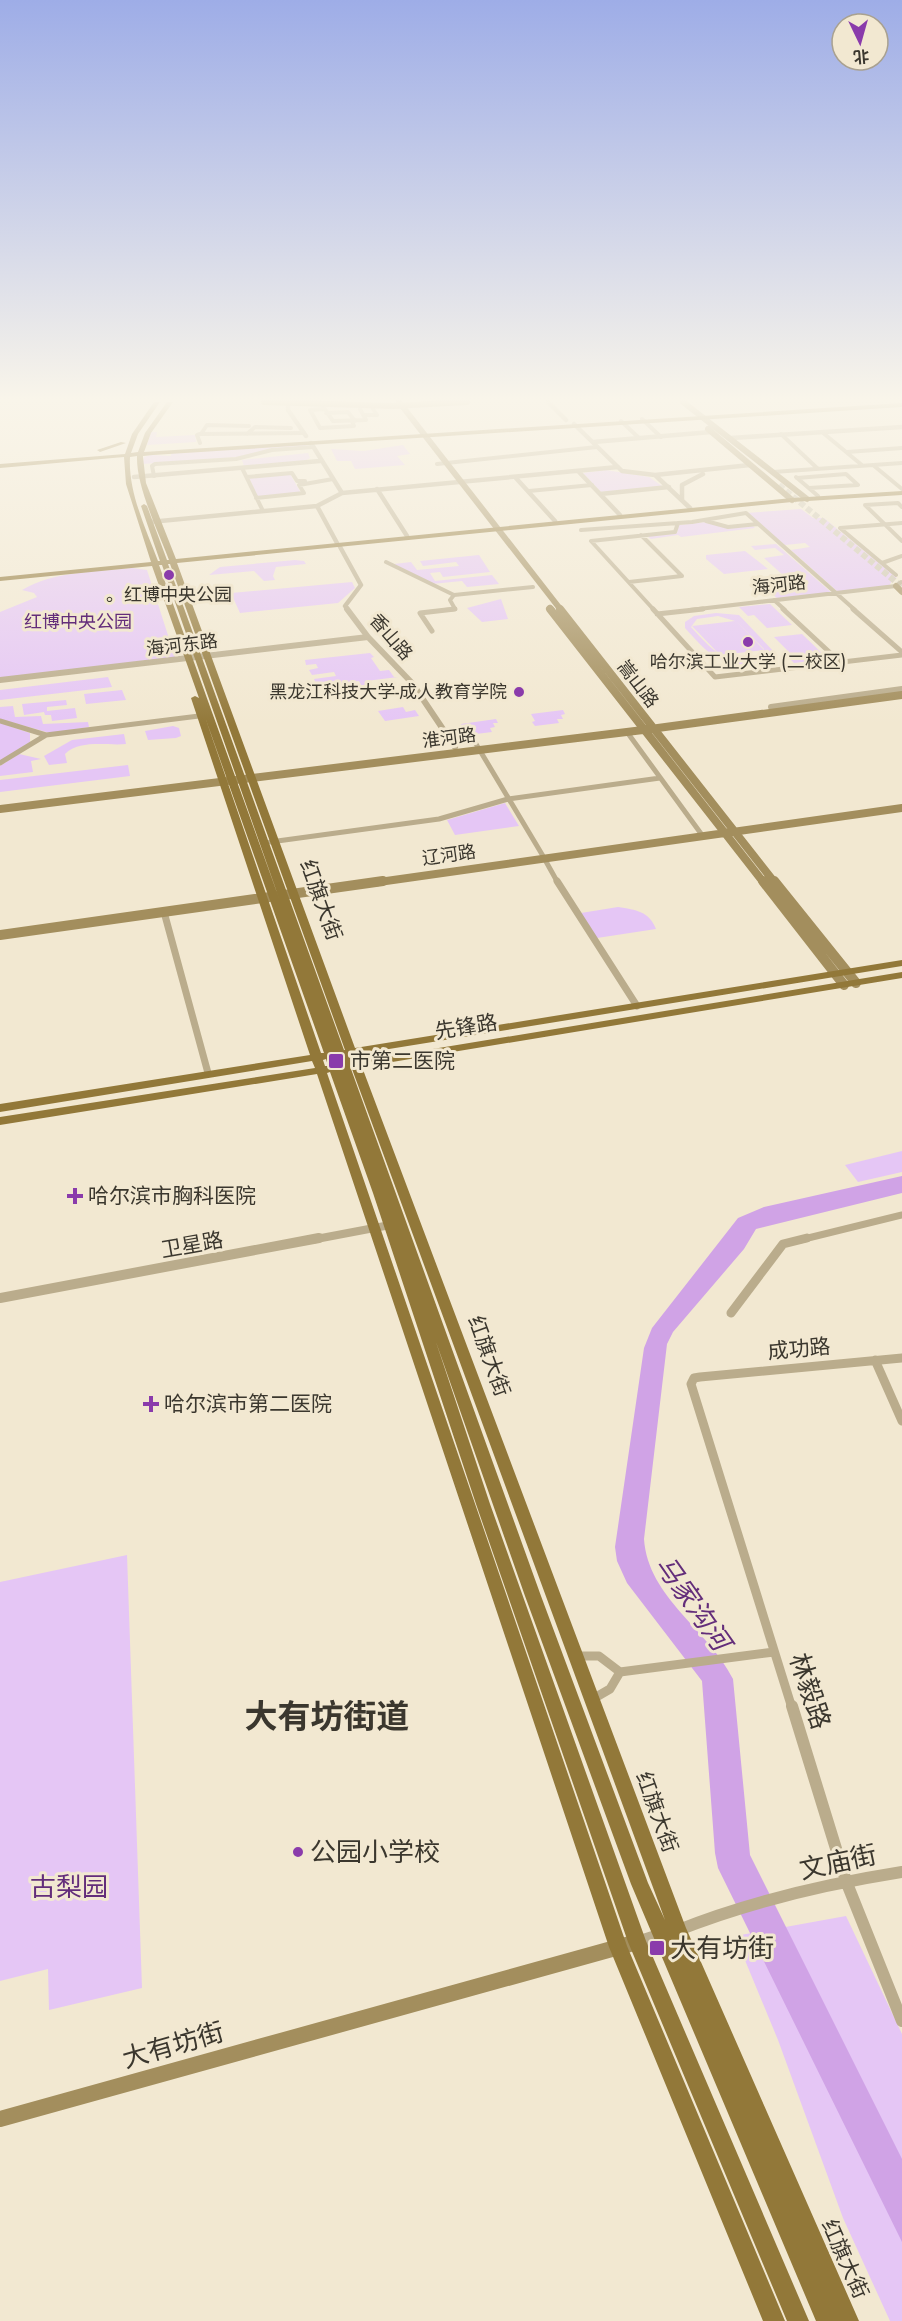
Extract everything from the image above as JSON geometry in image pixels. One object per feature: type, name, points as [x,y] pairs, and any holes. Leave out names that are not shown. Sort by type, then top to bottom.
[{"type":"main road","name":"红旗大街","points":[[132,510],[208,657],[236,777],[268,896],[575,1656],[678,1931],[848,2321]]},
{"type":"main road","name":"红旗大街","points":[[150,510],[154,521],[159,562],[205,715],[236,777],[276,842],[294,892],[336,1061],[533,1596],[660,1935],[827,2321]]},
{"type":"main road","name":"嵩山路","points":[[478,510],[856,983]]},
{"type":"main road","points":[[338,544],[667,510]]},
{"type":"main road","points":[[0,577],[695,510]]},
{"type":"main road","name":"嵩山路","points":[[492,529],[533,587],[641,727],[844,985]]},
{"type":"main road","points":[[899,583],[902,592]]},
{"type":"main road","name":"红旗大街","points":[[189,659],[265,843],[283,893],[336,1061],[383,1226],[618,1947],[774,2321]]},
{"type":"main road","name":"淮河路","points":[[0,804],[236,777],[902,693]]},
{"type":"main road","name":"淮河路","points":[[0,809],[455,747],[477,747],[627,732],[641,727]]},
{"type":"main road","name":"辽河路","points":[[0,933],[164,912],[283,893],[902,807]]},
{"type":"main road","name":"辽河路","points":[[0,933],[268,896]]},
{"type":"main road","name":"先锋路","points":[[0,1121],[637,1006],[902,963]]},
{"type":"main road","name":"先锋路","points":[[336,1061],[902,975]]},
{"type":"main road","points":[[0,1108],[208,1073],[336,1061]]},
{"type":"main road","name":"红旗大街","points":[[383,1226],[637,1942],[798,2321]]},
{"type":"main road","name":"大有坊街","points":[[0,2119],[637,1942]]},
{"type":"street","points":[[154,521],[270,510]]},
{"type":"street","name":"香山路","points":[[319,510],[361,585],[345,606],[368,638],[412,683],[455,747]]},
{"type":"street","points":[[390,510],[407,536]]},
{"type":"street","points":[[546,510],[555,521]]},
{"type":"street","points":[[616,510],[620,515]]},
{"type":"street","points":[[870,510],[902,541]]},
{"type":"street","points":[[681,512],[692,522]]},
{"type":"street","points":[[746,513],[838,593],[902,653],[715,677],[581,530],[692,522],[746,513]]},
{"type":"street","points":[[705,520],[728,527],[758,524]]},
{"type":"street","points":[[591,541],[675,532],[678,523]]},
{"type":"street","points":[[896,575],[840,528],[902,523]]},
{"type":"street","points":[[629,582],[682,576],[632,525]]},
{"type":"street","points":[[594,529],[605,539]]},
{"type":"street","points":[[882,563],[902,556]]},
{"type":"street","points":[[387,562],[454,595],[533,587]]},
{"type":"street","name":"海河路","points":[[657,614],[838,593],[899,583]]},
{"type":"street","points":[[432,631],[420,613],[455,609],[450,600],[454,595]]},
{"type":"street","points":[[774,600],[840,662]]},
{"type":"street","name":"海河东路","points":[[0,680],[368,638]]},
{"type":"street","points":[[0,721],[46,735],[205,715]]},
{"type":"street","points":[[627,732],[701,834]]},
{"type":"street","points":[[0,763],[46,735]]},
{"type":"street","points":[[477,747],[544,857],[572,908],[637,1006]]},
{"type":"street","points":[[265,843],[439,819],[508,800],[660,778]]},
{"type":"street","points":[[164,912],[208,1073]]},
{"type":"street","points":[[731,1313],[783,1244],[902,1215]]},
{"type":"street","name":"卫星路","points":[[0,1298],[383,1226]]},
{"type":"street","name":"成功路","points":[[700,1377],[902,1358]]},
{"type":"street","points":[[875,1360],[902,1421]]},
{"type":"street","name":"林毅路","points":[[700,1377],[694,1378],[692,1389],[774,1652],[846,1881],[902,2021]]},
{"type":"street","points":[[575,1656],[599,1656],[620,1672],[774,1652]]},
{"type":"street","points":[[591,1700],[603,1696],[616,1684],[620,1672]]},
{"type":"street","name":"文庙街","points":[[678,1931],[711,1917],[785,1897],[846,1881],[902,1872]]},
{"type":"street","points":[[637,1942],[678,1931]]},
{"type":"green space","points":[[803,510],[813,518],[824,518],[897,578],[893,579],[889,586],[838,592],[791,550],[810,547],[805,543],[785,545],[746,513]]},
{"type":"green space","points":[[706,522],[727,528],[752,525],[755,528],[681,537],[678,535],[651,539],[647,536],[677,533],[679,525]]},
{"type":"green space","points":[[776,544],[832,593],[778,599],[771,593],[795,586],[764,558],[784,555],[775,548],[755,550],[751,546]]},
{"type":"green space","points":[[745,551],[768,569],[724,574],[706,559],[706,555]]},
{"type":"green space","points":[[479,555],[490,572],[443,577],[440,572],[430,573],[435,581],[492,575],[499,584],[467,587],[462,581],[432,584],[394,564],[411,562],[417,570],[459,566],[456,562],[423,566],[420,561]]},
{"type":"green space","points":[[304,561],[306,564],[276,567],[273,576],[275,580],[264,581],[254,571],[209,575],[220,567]]},
{"type":"green space","name":"红博中央公园","points":[[132,568],[147,570],[175,657],[0,678],[0,612],[37,597],[34,593],[22,590],[47,579],[61,576]]},
{"type":"green space","points":[[352,582],[355,588],[338,603],[240,613],[231,593]]},
{"type":"green space","points":[[501,599],[508,619],[482,622],[467,608]]},
{"type":"green space","points":[[770,604],[792,625],[767,628],[754,615],[748,616],[739,607]]},
{"type":"green space","points":[[716,613],[739,615],[776,654],[754,663],[723,661],[707,651],[685,628],[685,622],[694,616]],"holes":[[[718,616],[735,621],[692,626],[717,652],[691,627],[697,619]],[[764,650],[763,655],[742,662],[721,655]]]},
{"type":"green space","points":[[802,634],[828,659],[794,663],[782,651],[787,650],[774,637]]},
{"type":"green space","points":[[370,653],[380,671],[389,670],[394,677],[398,677],[366,681],[368,685],[361,685],[359,681],[317,686],[314,679],[336,676],[334,672],[312,675],[309,670],[318,668],[316,664],[306,665],[305,660]]},
{"type":"green space","points":[[108,677],[112,687],[0,700],[0,690]]},
{"type":"green space","points":[[122,690],[126,700],[86,704],[84,694]]},
{"type":"green space","points":[[66,700],[67,705],[47,707],[47,711],[75,708],[77,718],[52,721],[51,715],[45,715],[44,712],[24,715],[22,704]]},
{"type":"green space","points":[[13,706],[15,717],[41,716],[43,724],[88,722],[89,727],[50,733],[0,719],[0,707]]},
{"type":"green space","points":[[403,707],[406,712],[415,710],[419,716],[385,721],[378,711]]},
{"type":"green space","points":[[563,710],[565,714],[561,715],[563,719],[557,719],[559,723],[535,726],[532,722],[535,721],[531,714]]},
{"type":"green space","points":[[496,719],[498,723],[493,723],[495,727],[490,728],[492,732],[468,735],[461,724]]},
{"type":"green space","points":[[0,723],[30,733],[30,742],[0,761]]},
{"type":"green space","points":[[173,726],[179,728],[181,736],[148,740],[145,731]]},
{"type":"green space","points":[[124,734],[126,744],[94,744],[71,749],[65,754],[67,763],[49,765],[44,756],[72,740]]},
{"type":"green space","points":[[19,754],[41,759],[31,761],[33,772],[0,776],[0,766]]},
{"type":"green space","points":[[128,765],[130,776],[0,792],[0,780]]},
{"type":"green space","points":[[505,803],[519,826],[455,835],[447,820]]},
{"type":"green space","points":[[618,907],[646,915],[656,929],[597,938],[581,913]]},
{"type":"green space","points":[[902,1151],[902,1172],[858,1182],[845,1165]]},
{"type":"green space","name":"古梨园","points":[[127,1555],[142,1988],[49,2010],[48,1969],[0,1981],[0,1582]]},
{"type":"green space","points":[[846,1916],[902,2034],[902,2321],[890,2321],[843,2218],[778,2040],[735,1936]]},
{"type":"shaded area","points":[[902,1176],[902,1193],[756,1229],[744,1249],[673,1332],[667,1344],[644,1539],[648,1560],[656,1579],[681,1613],[710,1645],[733,1679],[750,1855],[902,2159],[902,2242],[718,1868],[702,1681],[627,1583],[617,1561],[615,1547],[644,1348],[652,1328],[738,1218],[764,1207]]},
{"type":"tunnel","points":[[810,510],[902,587]]},
{"type":"place","name":"。红博中央公园","points":[[169,575]]},
{"type":"place","name":"哈尔滨工业大学 (二校区)","points":[[748,642]]},
{"type":"place","name":"黑龙江科技大学-成人教育学院","points":[[519,692]]},
{"type":"place","name":"市第二医院","points":[[336,1061]]},
{"type":"place","name":"哈尔滨市胸科医院","points":[[75,1196]]},
{"type":"place","name":"哈尔滨市第二医院","points":[[151,1404]]},
{"type":"place","name":"公园小学校","points":[[298,1852]]},
{"type":"place","name":"大有坊街","points":[[657,1948]]},
{"type":"district","name":"大有坊街道","points":[[327,1716]]},
{"type":"water label","name":"马家沟河","points":[[693,1603]]}]
